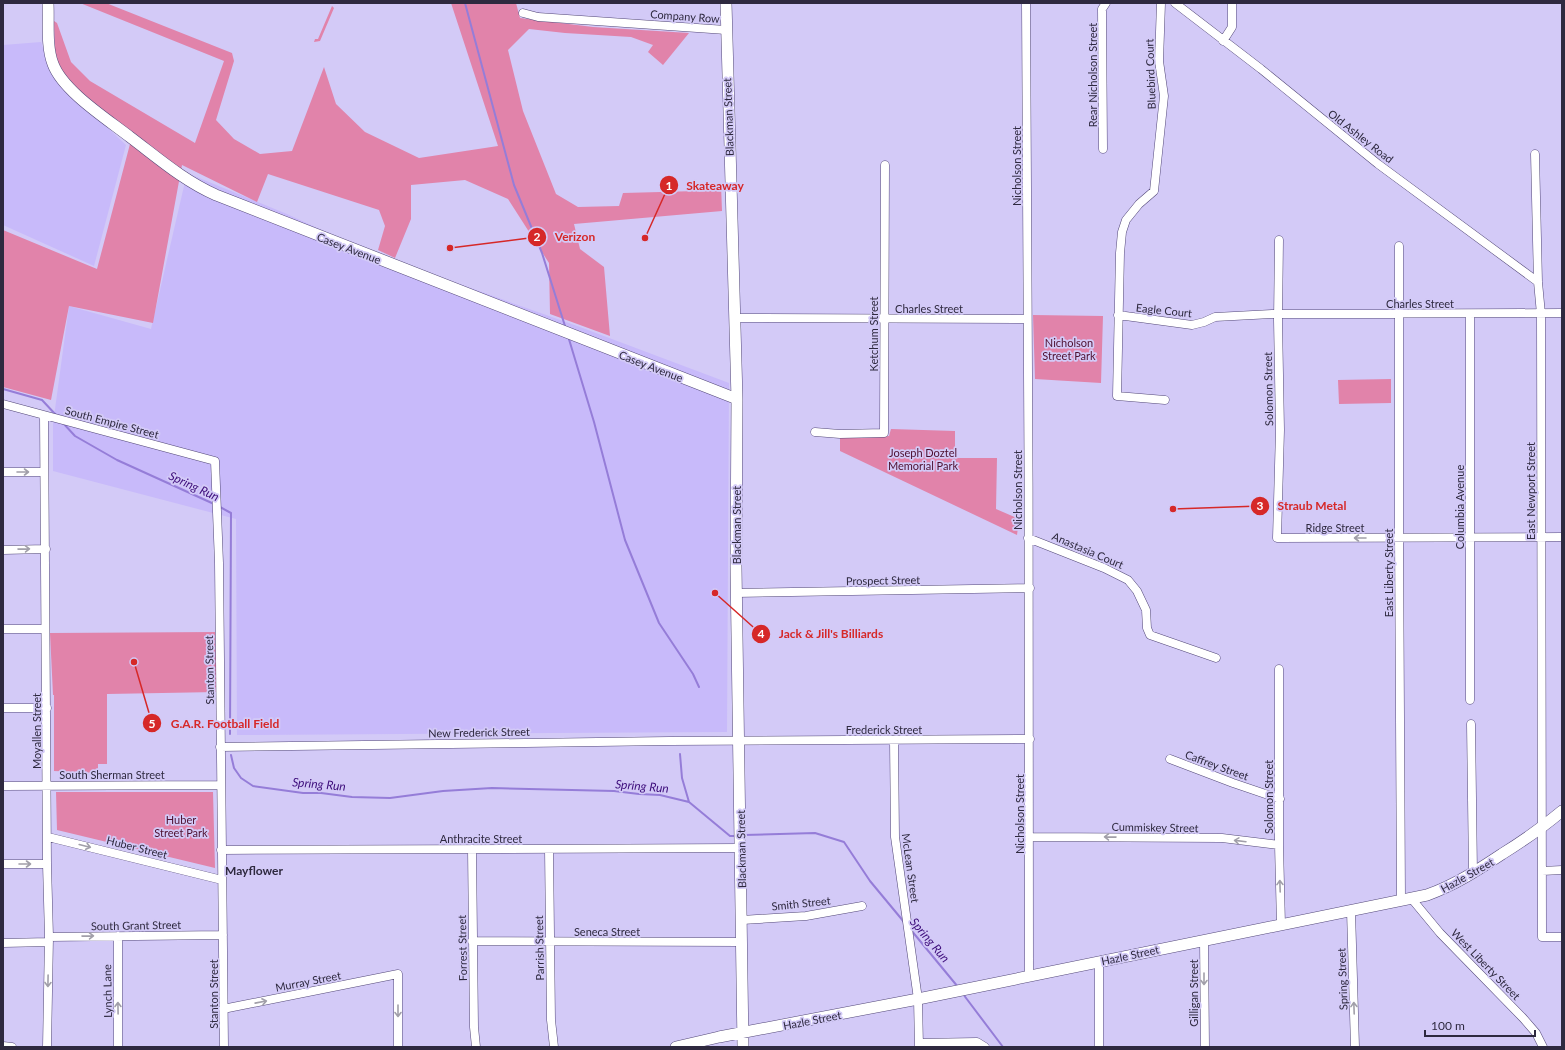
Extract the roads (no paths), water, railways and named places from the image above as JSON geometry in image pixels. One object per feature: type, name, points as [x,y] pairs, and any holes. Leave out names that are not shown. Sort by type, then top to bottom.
[{"type":"main road","name":"Casey Avenue","points":[[48,3],[50,53],[53,64],[67,85],[97,112],[193,184],[237,204],[737,399]]},
{"type":"main road","name":"Blackman Street","points":[[726,3],[737,399],[736,593],[743,1047]]},
{"type":"main road","name":"Hazle Street","points":[[676,1047],[964,990],[1406,898],[1427,895],[1448,887],[1473,873],[1542,828],[1562,811]]},
{"type":"street","name":"Nicholson Street","points":[[1026,3],[1028,538],[1030,588],[1028,701],[1030,739],[1029,976]]},
{"type":"street","name":"Rear Nicholson Street","points":[[1103,148],[1102,9],[1106,3]]},
{"type":"street","name":"Bluebird Court","points":[[1118,315],[1122,232],[1126,220],[1131,213],[1154,191],[1164,96],[1159,61],[1160,3]]},
{"type":"street","name":"Old Ashley Road","points":[[1175,3],[1378,164],[1538,282]]},
{"type":"street","points":[[1223,41],[1232,27],[1232,3]]},
{"type":"street","name":"Company Row","points":[[523,12],[538,17],[726,30]]},
{"type":"street","name":"East Newport Street","points":[[1535,154],[1540,314],[1542,937],[1562,937]]},
{"type":"street","name":"Ketchum Street","points":[[814,432],[840,434],[884,433],[885,165]]},
{"type":"street","name":"Solomon Street","points":[[1277,538],[1280,430],[1278,314],[1279,240]]},
{"type":"street","name":"East Liberty Street","points":[[1399,246],[1399,537],[1406,898]]},
{"type":"street","name":"Charles Street","points":[[1278,314],[1398,315],[1562,313]]},
{"type":"street","name":"Eagle Court","points":[[1118,315],[1192,325],[1204,322],[1215,316],[1278,314]]},
{"type":"street","name":"Columbia Avenue","points":[[1470,314],[1470,700]]},
{"type":"street","points":[[1118,315],[1117,396],[1165,400]]},
{"type":"street","name":"Charles Street","points":[[734,318],[1027,319]]},
{"type":"street","name":"South Empire Street","points":[[3,404],[215,461]]},
{"type":"street","name":"Moyallen Street","points":[[44,416],[47,864],[49,940],[47,1047]]},
{"type":"street","name":"Stanton Street","points":[[215,461],[218,511],[224,1047]]},
{"type":"street","points":[[3,472],[44,472]]},
{"type":"street","name":"Ridge Street","points":[[1277,538],[1470,536],[1562,537]]},
{"type":"street","name":"Anastasia Court","points":[[1028,538],[1104,568],[1128,580],[1137,591],[1146,610],[1147,628],[1150,635],[1216,658]]},
{"type":"street","points":[[3,550],[46,549]]},
{"type":"street","name":"Prospect Street","points":[[736,593],[1030,588]]},
{"type":"street","points":[[3,629],[45,629]]},
{"type":"street","name":"Solomon Street","points":[[1279,669],[1279,845],[1281,925]]},
{"type":"street","points":[[3,708],[47,708]]},
{"type":"street","points":[[1471,724],[1473,873]]},
{"type":"street","name":"Frederick Street","points":[[738,741],[1030,739]]},
{"type":"street","name":"McLean Street","points":[[894,740],[895,837],[907,911],[918,999],[919,1045]]},
{"type":"street","name":"New Frederick Street","points":[[220,747],[738,741]]},
{"type":"street","name":"Caffrey Street","points":[[1170,759],[1280,799]]},
{"type":"street","name":"South Sherman Street","points":[[3,786],[221,785]]},
{"type":"street","name":"Huber Street","points":[[48,837],[222,880]]},
{"type":"street","name":"Cummiskey Street","points":[[1030,837],[1222,838],[1279,845]]},
{"type":"street","name":"Anthracite Street","points":[[221,850],[550,849],[740,839]]},
{"type":"street","name":"Forrest Street","points":[[472,849],[472,941],[474,1027],[476,1047]]},
{"type":"street","name":"Parrish Street","points":[[550,849],[551,1020],[554,1047]]},
{"type":"street","points":[[3,864],[47,864]]},
{"type":"street","points":[[1542,871],[1562,870]]},
{"type":"street","name":"West Liberty Street","points":[[1406,898],[1523,1018],[1536,1033],[1543,1047]]},
{"type":"street","name":"Smith Street","points":[[742,920],[806,916],[862,906]]},
{"type":"street","name":"Spring Street","points":[[1351,910],[1355,1047]]},
{"type":"street","name":"South Grant Street","points":[[3,943],[118,936],[223,935]]},
{"type":"street","name":"Lynch Lane","points":[[118,936],[118,1047]]},
{"type":"street","name":"Gilligan Street","points":[[1204,940],[1205,1047]]},
{"type":"street","name":"Seneca Street","points":[[472,941],[742,942]]},
{"type":"street","points":[[1099,962],[1099,1047]]},
{"type":"street","name":"Murray Street","points":[[223,1009],[398,974],[398,1047]]},
{"type":"street","points":[[919,1045],[977,1042],[985,1047]]},
{"type":"street","points":[[3,1046],[12,1047]]},
{"type":"waterway","points":[[465,3],[514,185],[542,253],[565,326]]},
{"type":"waterway","points":[[568,336],[594,422],[625,540],[659,623],[693,674],[699,687]]},
{"type":"waterway","name":"Spring Run","points":[[3,389],[42,400],[56,415]]},
{"type":"waterway","name":"Spring Run","points":[[63,423],[75,436],[117,460],[214,504]]},
{"type":"waterway","name":"Spring Run","points":[[220,507],[231,513],[230,734]]},
{"type":"waterway","points":[[680,754],[682,778],[689,802]]},
{"type":"waterway","name":"Spring Run","points":[[231,755],[234,768],[241,778],[253,786],[303,793],[390,798],[443,791],[492,788],[614,791],[660,795],[689,802],[730,836],[736,836]]},
{"type":"waterway","name":"Spring Run","points":[[744,835],[815,833],[844,842],[870,881],[904,922]]},
{"type":"waterway","name":"Spring Run","points":[[911,930],[958,987]]},
{"type":"waterway","name":"Spring Run","points":[[963,994],[1003,1047]]},
{"type":"place","name":"Skateaway","points":[[645,238]]},
{"type":"place","name":"Verizon","points":[[450,248]]},
{"type":"place","name":"Straub Metal","points":[[1173,509]]},
{"type":"place","name":"Jack & Jill's Billiards","points":[[715,593]]},
{"type":"place","name":"G.A.R. Football Field","points":[[134,662]]},
{"type":"district","name":"Mayflower","points":[[254,870]]},
{"type":"park label","name":"Nicholson Street Park","points":[[1069,348]]},
{"type":"park label","name":"Joseph Doztel Memorial Park","points":[[923,458]]},
{"type":"park label","name":"Huber Street Park","points":[[181,825]]}]
